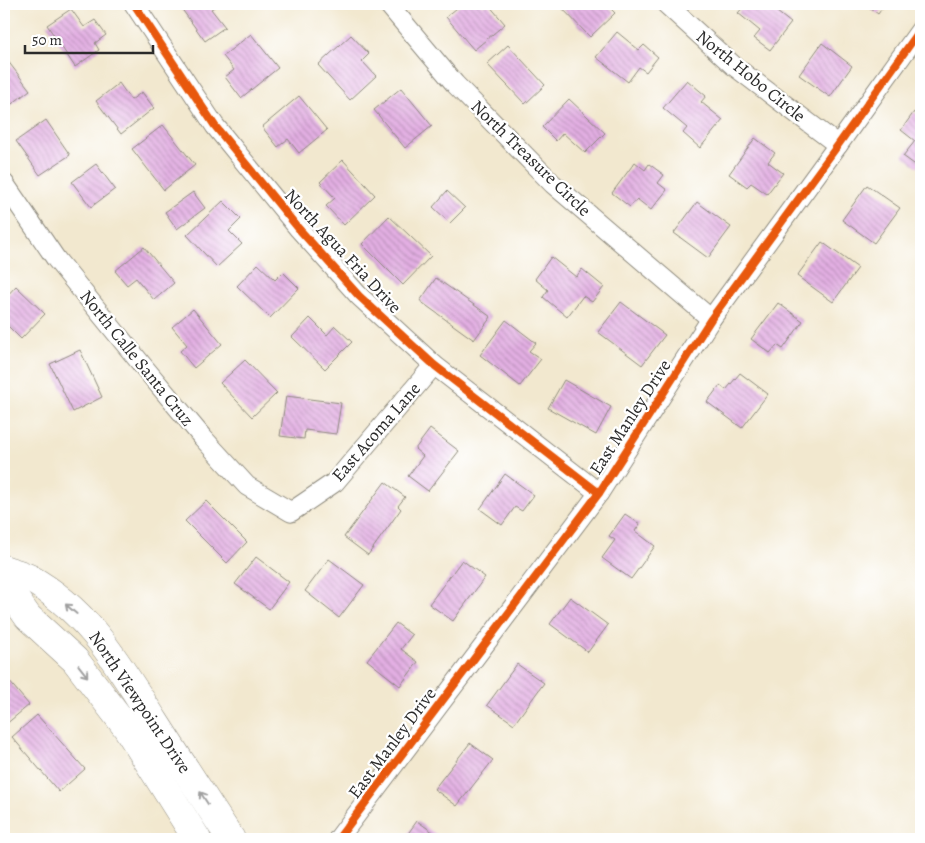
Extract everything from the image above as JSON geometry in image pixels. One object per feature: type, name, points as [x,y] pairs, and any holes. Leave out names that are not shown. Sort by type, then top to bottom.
[{"type":"main road","name":"North Viewpoint Drive","points":[[4,569],[28,578],[48,591],[91,628],[116,660],[231,839]]},
{"type":"main road","name":"North Viewpoint Drive","points":[[4,583],[28,617],[75,660],[127,728],[197,839]]},
{"type":"street","name":"North Agua Fria Drive","points":[[134,4],[215,126],[299,229],[359,296],[434,365],[599,493]]},
{"type":"street","name":"North Treasure Circle","points":[[388,4],[455,84],[553,184],[711,319]]},
{"type":"street","name":"North Hobo Circle","points":[[666,4],[734,66],[838,145]]},
{"type":"street","name":"East Manley Drive","points":[[338,839],[599,493],[711,319],[921,29]]},
{"type":"street","name":"North Calle Santa Cruz","points":[[4,183],[56,259],[203,438],[247,486],[291,512]]},
{"type":"street","name":"East Acoma Lane","points":[[291,512],[335,482],[434,365]]},
{"type":"building","points":[[178,4],[219,4],[211,9],[225,27],[205,41]]},
{"type":"building","points":[[462,4],[481,4],[483,6],[488,4],[505,24],[474,50],[446,17]]},
{"type":"building","points":[[558,4],[606,4],[615,13],[590,37]]},
{"type":"building","points":[[746,4],[767,4],[791,23],[770,50],[754,38],[760,31],[738,13]]},
{"type":"building","points":[[865,4],[885,4],[878,14]]},
{"type":"building","points":[[71,9],[84,27],[95,20],[106,35],[95,43],[99,50],[75,67],[47,25]]},
{"type":"building","points":[[617,32],[639,50],[644,45],[658,57],[646,72],[639,67],[628,82],[596,57]]},
{"type":"building","points":[[251,34],[278,68],[241,98],[225,77],[234,70],[223,56]]},
{"type":"building","points":[[351,35],[369,54],[362,61],[376,76],[350,100],[318,65]]},
{"type":"building","points":[[822,43],[852,66],[830,97],[799,75]]},
{"type":"building","points":[[508,45],[545,85],[525,104],[487,64]]},
{"type":"building","points":[[4,56],[30,90],[4,110]]},
{"type":"building","points":[[687,80],[706,96],[701,102],[723,120],[700,148],[683,133],[687,128],[663,108]]},
{"type":"building","points":[[119,83],[131,100],[142,92],[154,108],[121,134],[96,101]]},
{"type":"building","points":[[401,88],[432,126],[405,148],[374,110]]},
{"type":"building","points":[[299,96],[327,130],[299,153],[288,139],[278,147],[262,127]]},
{"type":"building","points":[[569,99],[605,133],[585,153],[563,133],[556,141],[542,127]]},
{"type":"building","points":[[914,112],[921,118],[921,169],[903,156],[915,141],[901,130]]},
{"type":"building","points":[[46,120],[70,155],[40,175],[16,141]]},
{"type":"building","points":[[163,125],[195,165],[164,190],[132,149]]},
{"type":"building","points":[[755,138],[775,153],[768,162],[783,173],[767,194],[751,183],[747,187],[729,174]]},
{"type":"building","points":[[343,160],[375,195],[344,225],[326,206],[335,198],[320,182]]},
{"type":"building","points":[[635,162],[645,170],[649,164],[664,175],[658,183],[667,190],[651,210],[637,199],[630,207],[612,193]]},
{"type":"building","points":[[96,164],[115,189],[91,207],[72,182]]},
{"type":"building","points":[[867,185],[900,208],[874,243],[842,220]]},
{"type":"building","points":[[447,191],[465,208],[450,223],[433,207]]},
{"type":"building","points":[[193,192],[205,208],[177,229],[165,212]]},
{"type":"building","points":[[223,201],[241,219],[229,231],[242,244],[217,267],[187,235]]},
{"type":"building","points":[[697,202],[731,227],[708,258],[674,233]]},
{"type":"building","points":[[389,216],[431,256],[403,285],[362,244]]},
{"type":"building","points":[[822,242],[858,268],[833,302],[797,276]]},
{"type":"building","points":[[144,247],[174,283],[154,300],[136,278],[127,285],[115,271]]},
{"type":"building","points":[[551,257],[576,277],[582,269],[604,287],[592,302],[583,296],[567,317],[543,297],[548,290],[535,279]]},
{"type":"building","points":[[258,264],[275,280],[283,272],[299,288],[270,318],[237,286]]},
{"type":"building","points":[[436,278],[491,317],[474,340],[420,301]]},
{"type":"building","points":[[16,286],[45,314],[21,339],[4,322],[4,299]]},
{"type":"building","points":[[621,302],[665,335],[642,365],[598,332]]},
{"type":"building","points":[[778,303],[803,321],[783,349],[777,345],[770,353],[751,339]]},
{"type":"building","points":[[193,309],[222,344],[194,368],[180,351],[187,345],[172,327]]},
{"type":"building","points":[[310,318],[327,335],[335,326],[352,342],[325,369],[292,337]]},
{"type":"building","points":[[506,320],[536,343],[529,351],[541,359],[520,386],[480,355]]},
{"type":"building","points":[[80,350],[102,397],[73,412],[50,364]]},
{"type":"building","points":[[245,360],[277,393],[252,417],[220,383]]},
{"type":"building","points":[[740,373],[768,394],[742,428],[707,402],[720,385],[726,390]]},
{"type":"building","points":[[564,380],[611,407],[596,435],[548,408]]},
{"type":"building","points":[[286,396],[341,403],[336,434],[305,430],[304,439],[280,436]]},
{"type":"building","points":[[430,429],[459,451],[428,491],[408,476],[423,456],[415,449]]},
{"type":"building","points":[[505,474],[534,495],[522,511],[515,507],[502,525],[480,509]]},
{"type":"building","points":[[385,482],[405,497],[398,506],[401,509],[368,555],[344,537]]},
{"type":"building","points":[[206,501],[247,542],[227,563],[185,521]]},
{"type":"building","points":[[625,514],[640,524],[635,531],[655,546],[631,579],[602,558],[615,540],[609,536]]},
{"type":"building","points":[[256,557],[289,582],[269,609],[235,584]]},
{"type":"building","points":[[329,559],[364,585],[339,618],[305,591]]},
{"type":"building","points":[[462,560],[485,577],[453,621],[429,604]]},
{"type":"building","points":[[570,597],[608,625],[588,652],[550,624]]},
{"type":"building","points":[[396,623],[412,635],[401,649],[418,662],[400,686],[367,660]]},
{"type":"building","points":[[517,664],[544,683],[514,724],[487,705]]},
{"type":"building","points":[[4,675],[29,705],[5,725],[4,724]]},
{"type":"building","points":[[37,715],[85,769],[59,792],[12,737]]},
{"type":"building","points":[[470,743],[493,760],[457,806],[434,789]]},
{"type":"building","points":[[417,821],[437,835],[434,839],[404,839]]},
{"type":"cycle path","points":[[134,4],[215,126],[299,229],[359,296],[434,365],[599,493]]},
{"type":"cycle path","points":[[338,839],[599,493],[711,319],[921,29]]}]
